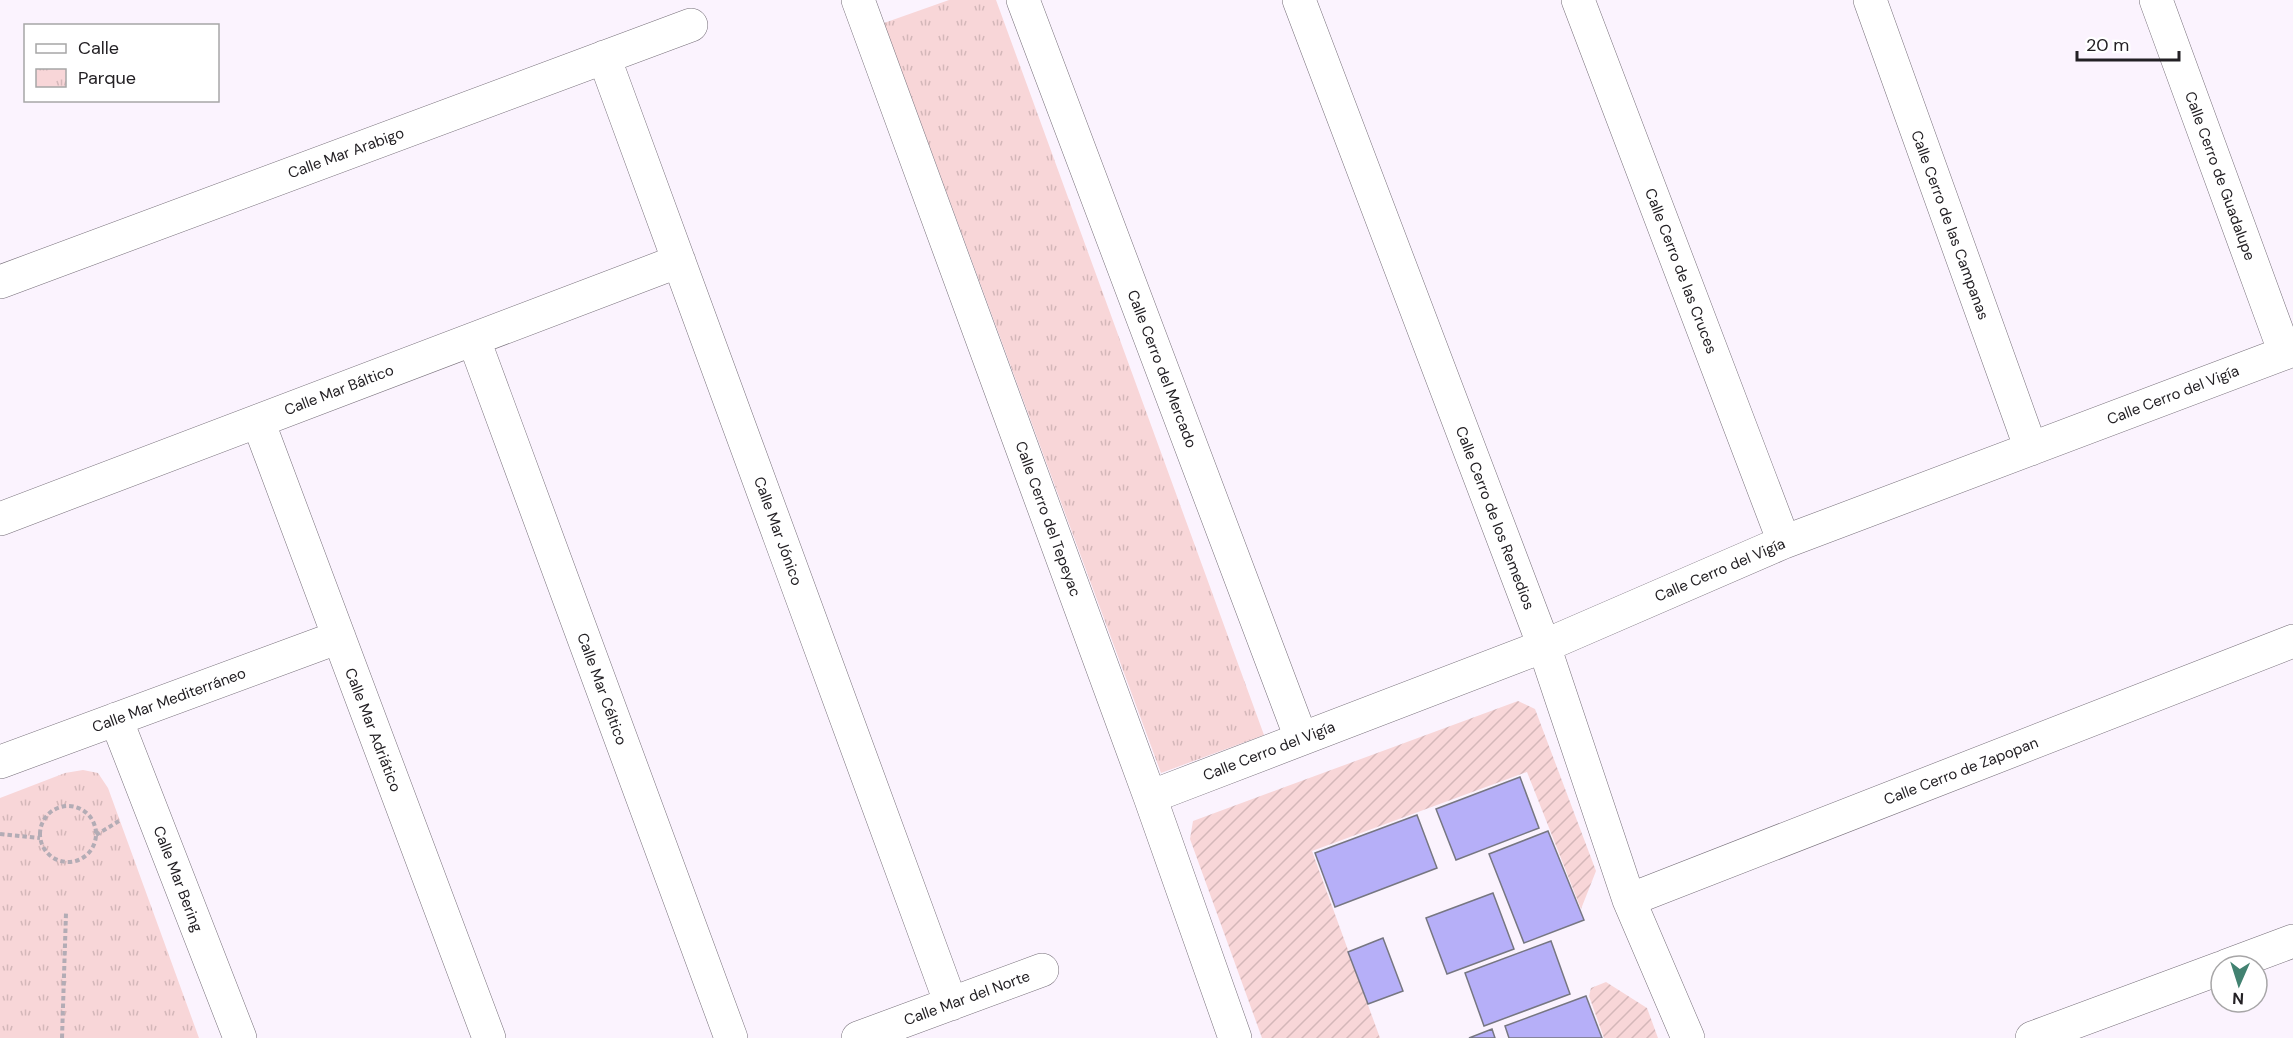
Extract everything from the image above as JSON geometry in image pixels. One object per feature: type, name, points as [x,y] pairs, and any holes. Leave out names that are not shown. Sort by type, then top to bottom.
[{"type":"street","name":"Calle Cerro del Tepeyac","points":[[858,0],[1150,797],[1235,1038]]},
{"type":"street","name":"Calle Cerro del Mercado","points":[[1023,0],[1301,738]]},
{"type":"street","name":"Calle Cerro de los Remedios","points":[[1299,0],[1544,646],[1629,900],[1688,1038]]},
{"type":"street","name":"Calle Cerro de las Cruces","points":[[1578,0],[1784,542]]},
{"type":"street","name":"Calle Cerro de las Campanas","points":[[1870,0],[2031,449]]},
{"type":"street","name":"Calle Cerro de Guadalupe","points":[[2156,0],[2289,352]]},
{"type":"street","name":"Calle Mar Arabigo","points":[[0,282],[691,25]]},
{"type":"street","name":"Calle Mar Jónico","points":[[604,57],[951,1004]]},
{"type":"street","name":"Calle Mar Báltico","points":[[0,519],[679,261]]},
{"type":"street","name":"Calle Mar Céltico","points":[[474,340],[731,1038]]},
{"type":"street","name":"Calle Cerro del Vigía","points":[[1150,797],[1544,646],[1784,542],[2289,352]]},
{"type":"street","name":"Calle Mar Adriático","points":[[258,421],[489,1038]]},
{"type":"street","name":"Calle Mar Mediterráneo","points":[[0,762],[339,637]]},
{"type":"street","name":"Calle Cerro de Zapopan","points":[[1629,900],[2293,641]]},
{"type":"street","name":"Calle Mar Bering","points":[[116,719],[240,1038]]},
{"type":"street","points":[[2258,954],[2293,941]]},
{"type":"street","name":"Calle Mar del Norte","points":[[858,1038],[1042,970]]},
{"type":"street","points":[[2032,1038],[2209,972]]},
{"type":"path","points":[[61,806],[70,806],[88,813],[96,836],[93,849],[86,856],[69,863],[51,858],[45,851],[40,838],[41,825],[45,816],[61,806]]},
{"type":"path","points":[[96,836],[119,820]]},
{"type":"path","points":[[0,834],[40,838]]},
{"type":"path","points":[[62,1038],[66,912]]},
{"type":"green space","points":[[949,0],[996,0],[1264,735],[1161,773],[884,23]]},
{"type":"green space","points":[[1518,701],[1535,709],[1596,871],[1581,909],[1527,772],[1312,851],[1380,1038],[1262,1038],[1190,839],[1193,821]]},
{"type":"green space","points":[[83,770],[98,773],[108,788],[199,1038],[0,1038],[0,798],[65,773]]},
{"type":"green space","points":[[1606,982],[1647,1008],[1658,1038],[1604,1038],[1589,996],[1591,988]]},
{"type":"building","points":[[1520,777],[1539,828],[1456,860],[1436,809]]},
{"type":"building","points":[[1417,815],[1437,868],[1335,907],[1315,853]]},
{"type":"building","points":[[1548,831],[1584,920],[1524,943],[1489,854]]},
{"type":"building","points":[[1493,893],[1514,949],[1447,974],[1426,918]]},
{"type":"building","points":[[1383,938],[1403,991],[1368,1004],[1348,952]]},
{"type":"building","points":[[1551,941],[1570,994],[1484,1026],[1465,973]]},
{"type":"building","points":[[1586,996],[1602,1038],[1509,1038],[1505,1026]]},
{"type":"building","points":[[1492,1029],[1495,1038],[1469,1038]]}]
